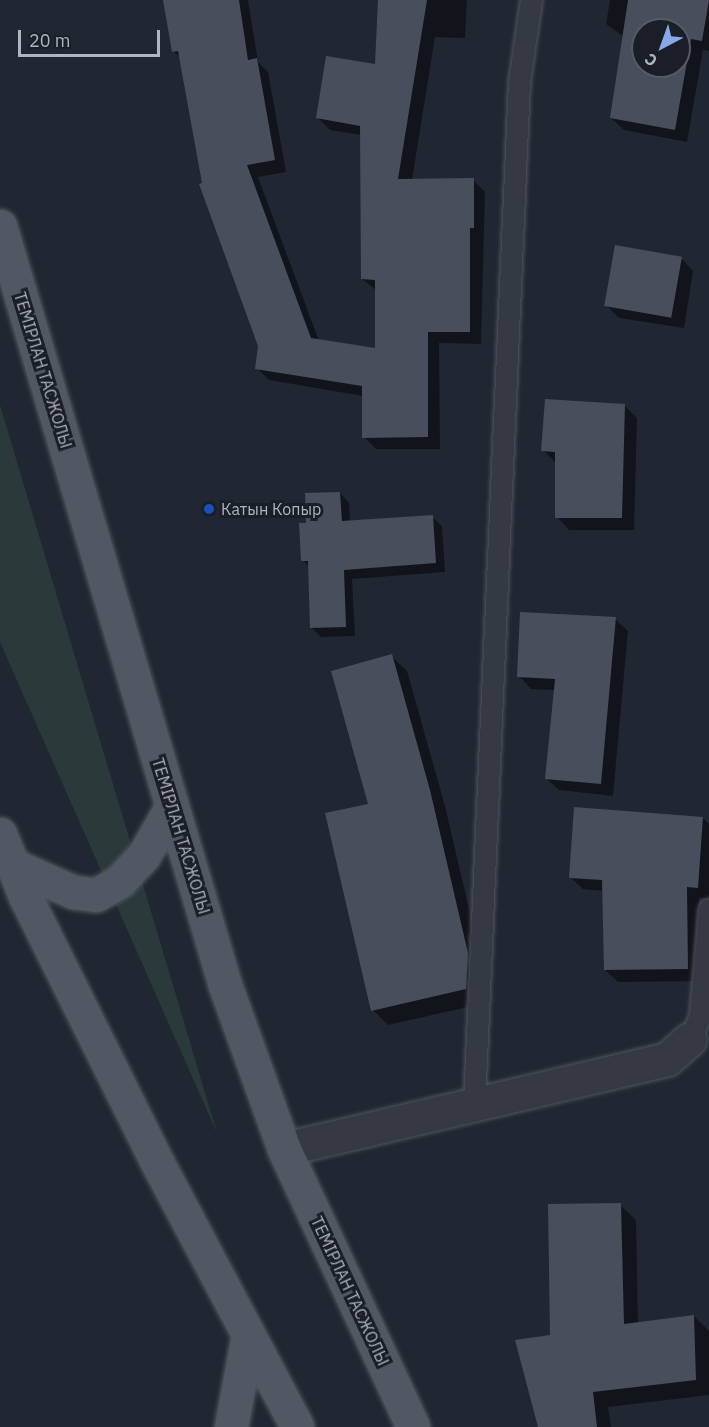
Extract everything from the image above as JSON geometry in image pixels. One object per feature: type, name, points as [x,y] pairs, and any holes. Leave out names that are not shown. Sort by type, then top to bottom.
[{"type":"main road","name":"ТЕМІРЛАН ТАСЖОЛЫ","points":[[0,226],[225,985],[284,1149],[413,1427]]},
{"type":"main road","points":[[13,865],[73,892],[96,895],[120,881],[144,855],[172,806]]},
{"type":"main road","points":[[0,834],[158,1164],[297,1427]]},
{"type":"main road","points":[[231,1427],[248,1335]]},
{"type":"street","points":[[284,1149],[667,1059],[690,1039]]},
{"type":"lane","points":[[474,1104],[519,82],[531,0]]},
{"type":"lane","points":[[690,1039],[700,1015],[709,909]]},
{"type":"shaded area","points":[[0,405],[217,1133],[0,642]]},
{"type":"building","points":[[163,0],[239,0],[248,60],[257,58],[275,160],[247,165],[311,338],[375,348],[375,280],[361,279],[360,126],[316,118],[326,56],[375,64],[378,0],[427,0],[398,179],[474,178],[474,228],[470,228],[470,332],[428,332],[428,437],[362,438],[362,386],[255,369],[258,346],[199,184],[202,183],[178,51],[172,52]]},
{"type":"building","points":[[628,0],[709,0],[702,41],[691,39],[691,18],[631,18],[631,78],[684,78],[675,130],[610,118]]},
{"type":"building","points":[[615,245],[682,257],[671,318],[604,306]]},
{"type":"building","points":[[545,399],[625,404],[622,518],[555,518],[555,452],[541,451]]},
{"type":"building","points":[[340,492],[342,521],[433,515],[436,563],[344,570],[346,627],[310,628],[308,561],[301,561],[299,523],[306,523],[305,493]]},
{"type":"building","points":[[520,612],[616,617],[601,784],[545,779],[555,679],[517,677]]},
{"type":"building","points":[[392,654],[430,790],[468,953],[466,989],[371,1011],[325,813],[368,804],[331,671]]},
{"type":"building","points":[[574,807],[703,817],[698,888],[687,887],[688,969],[604,970],[602,880],[569,878]]},
{"type":"building","points":[[621,1203],[624,1324],[694,1315],[696,1380],[593,1392],[597,1427],[538,1427],[515,1340],[550,1335],[548,1204]]},
{"type":"place","name":"Катын Копыр","points":[[209,509]]}]
